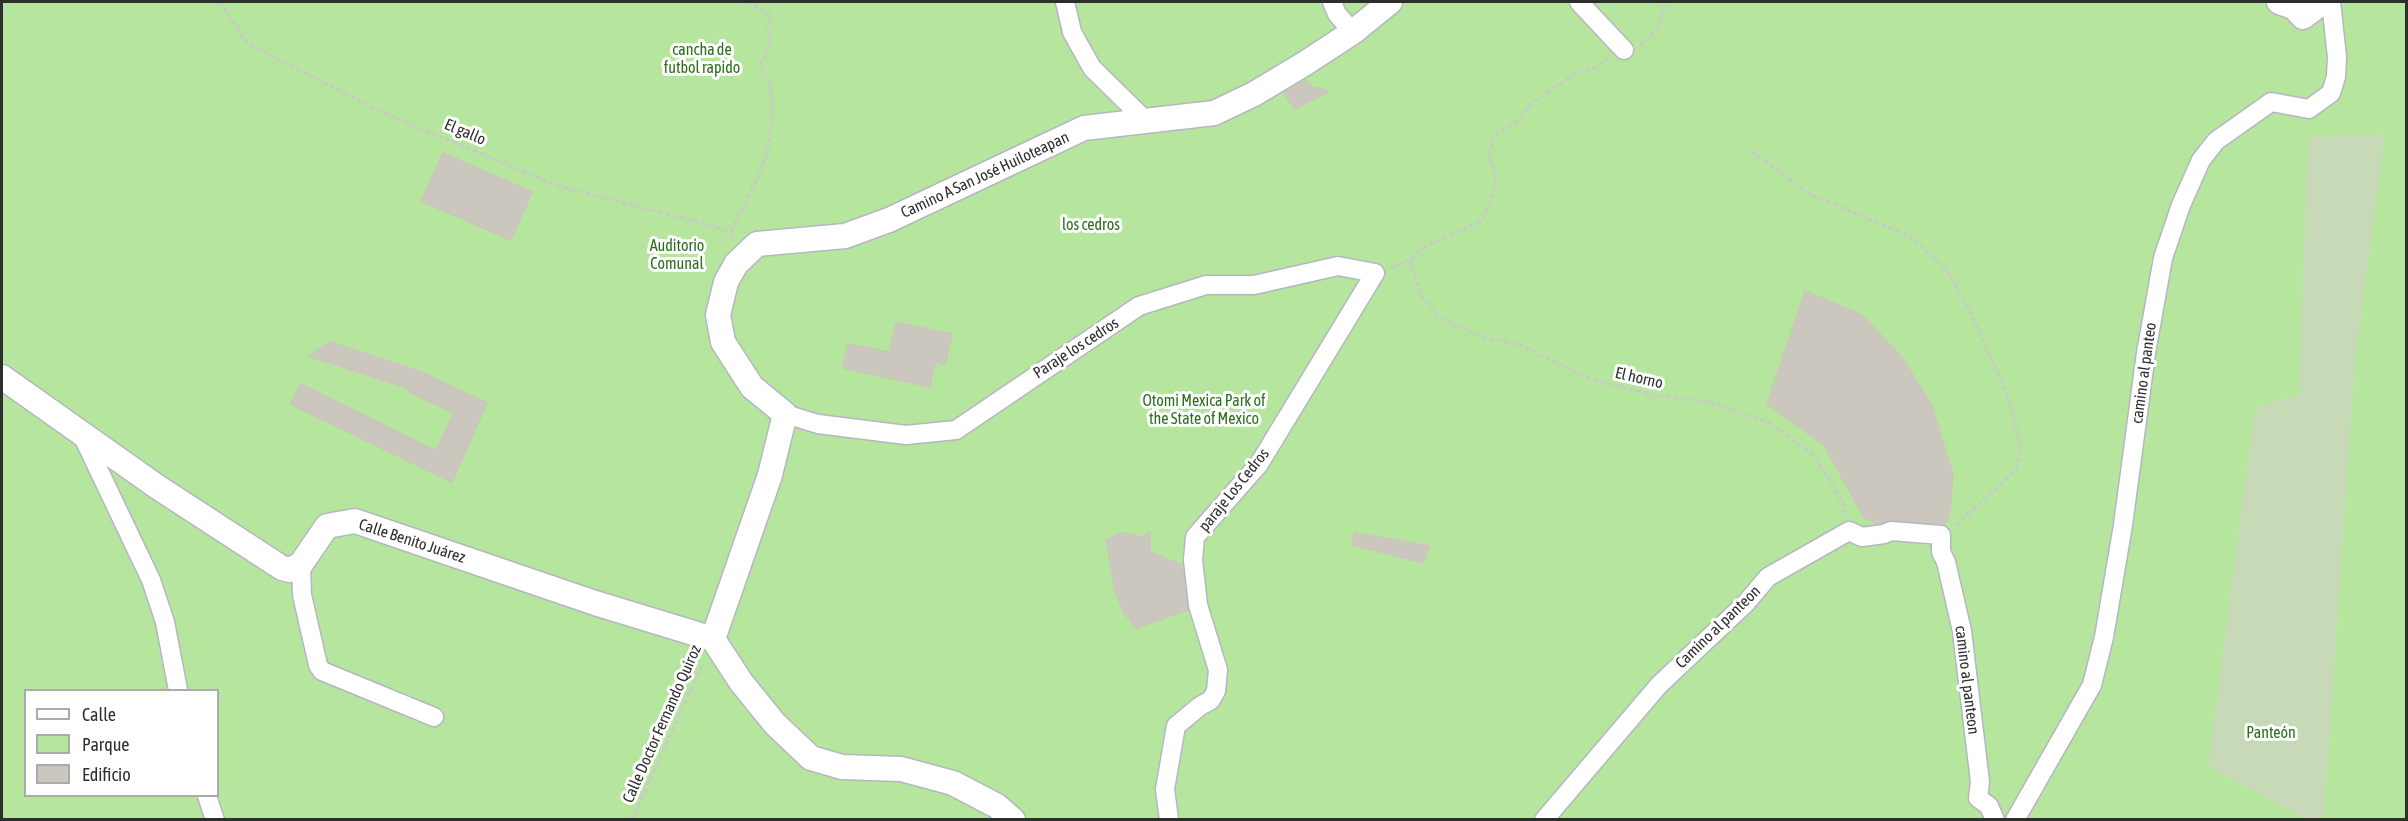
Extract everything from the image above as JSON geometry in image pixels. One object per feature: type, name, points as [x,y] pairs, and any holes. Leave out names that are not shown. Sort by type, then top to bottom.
[{"type":"main road","name":"Camino A San José Huiloteapan","points":[[785,414],[752,387],[723,342],[717,315],[726,282],[736,264],[757,244],[845,236],[889,220],[1084,128],[1148,123],[1214,113],[1254,94],[1353,32],[1390,2]]},
{"type":"main road","points":[[2279,2],[2294,7],[2303,17],[2323,2]]},
{"type":"main road","points":[[2,377],[82,435],[282,568],[290,570],[301,564]]},
{"type":"main road","points":[[785,414],[770,475],[713,639],[741,682],[810,758],[842,767],[901,769],[953,783],[997,806],[1013,819]]},
{"type":"main road","name":"Calle Benito Juárez","points":[[301,564],[327,526],[355,521],[594,603],[713,639]]},
{"type":"street","points":[[1065,2],[1072,32],[1092,68],[1148,123]]},
{"type":"street","points":[[1332,2],[1337,14],[1353,32]]},
{"type":"street","points":[[1579,2],[1624,50]]},
{"type":"street","name":"camino al panteo","points":[[2015,819],[2092,685],[2104,637],[2121,536],[2146,353],[2163,258],[2181,205],[2201,160],[2216,141],[2271,102],[2309,109],[2331,93],[2336,77],[2337,57],[2331,2]]},
{"type":"street","name":"Paraje los cedros","points":[[785,414],[818,424],[906,435],[956,430],[1139,306],[1206,285],[1254,285],[1338,266],[1375,273]]},
{"type":"street","name":"paraje Los Cedros","points":[[1169,819],[1165,789],[1176,726],[1211,700],[1216,692],[1218,670],[1198,605],[1193,560],[1195,537],[1259,464],[1313,380],[1375,273]]},
{"type":"street","points":[[82,435],[151,580],[165,622],[178,689]]},
{"type":"street","points":[[1849,531],[1862,537],[1891,531],[1941,535]]},
{"type":"street","name":"Camino al panteon","points":[[1544,819],[1659,685],[1746,603],[1768,577],[1849,531]]},
{"type":"street","name":"camino al panteon","points":[[1941,535],[1941,552],[1946,562],[1962,631],[1980,782],[1978,798],[1989,806],[1995,819]]},
{"type":"street","points":[[301,564],[302,595],[316,657],[322,671],[434,717]]},
{"type":"street","points":[[208,797],[214,819]]},
{"type":"path","name":"El gallo","points":[[220,2],[247,43],[379,111],[556,184],[693,223],[731,231]]},
{"type":"path","points":[[748,2],[772,17],[767,28],[770,36],[767,54],[759,64],[762,69]]},
{"type":"path","points":[[1375,273],[1410,260],[1426,246],[1482,221],[1494,192],[1496,174],[1489,158],[1494,135],[1519,121],[1530,104],[1576,73],[1595,68],[1611,55],[1642,45],[1657,30],[1666,2]]},
{"type":"path","points":[[736,264],[731,231],[759,175],[768,147],[773,112],[770,83],[764,74]]},
{"type":"path","points":[[1752,152],[1809,194],[1912,237],[1947,270],[1971,313],[2010,401],[2021,449],[2016,470],[1963,522],[1941,535]]},
{"type":"path","name":"El horno","points":[[1410,260],[1422,298],[1437,315],[1452,324],[1486,338],[1520,345],[1588,378],[1653,395],[1709,402],[1770,423],[1814,455],[1843,503],[1849,531]]},
{"type":"path","name":"Calle Doctor Fernando Quiroz","points":[[632,819],[685,708],[713,639]]},
{"type":"green space","name":"Otomi Mexica Park of the State of Mexico","points":[[2,2],[2406,2],[2406,819],[2,820]]},
{"type":"green space","name":"Panteón","points":[[2385,135],[2355,359],[2324,819],[2305,819],[2208,766],[2255,408],[2299,394],[2308,137]]},
{"type":"building","points":[[1306,80],[1310,86],[1329,91],[1295,109],[1284,93]]},
{"type":"building","points":[[443,153],[532,192],[511,240],[421,201]]},
{"type":"building","points":[[1805,291],[1862,315],[1900,355],[1931,404],[1953,474],[1950,512],[1945,525],[1892,520],[1877,524],[1863,516],[1824,445],[1767,404]]},
{"type":"building","points":[[896,322],[952,334],[945,365],[935,362],[930,387],[843,368],[848,344],[889,352]]},
{"type":"building","points":[[329,342],[419,371],[487,403],[452,482],[290,404],[301,384],[436,451],[454,413],[409,392],[410,389],[309,356]]},
{"type":"building","points":[[1150,532],[1150,552],[1182,565],[1188,610],[1136,628],[1124,613],[1115,590],[1106,540],[1122,533],[1142,537]]},
{"type":"building","points":[[1354,533],[1430,546],[1423,563],[1353,545]]},
{"type":"park label","name":"cancha de futbol rapido","points":[[702,59]]},
{"type":"park label","name":"los cedros","points":[[1091,225]]},
{"type":"park label","name":"Auditorio Comunal","points":[[677,255]]}]
